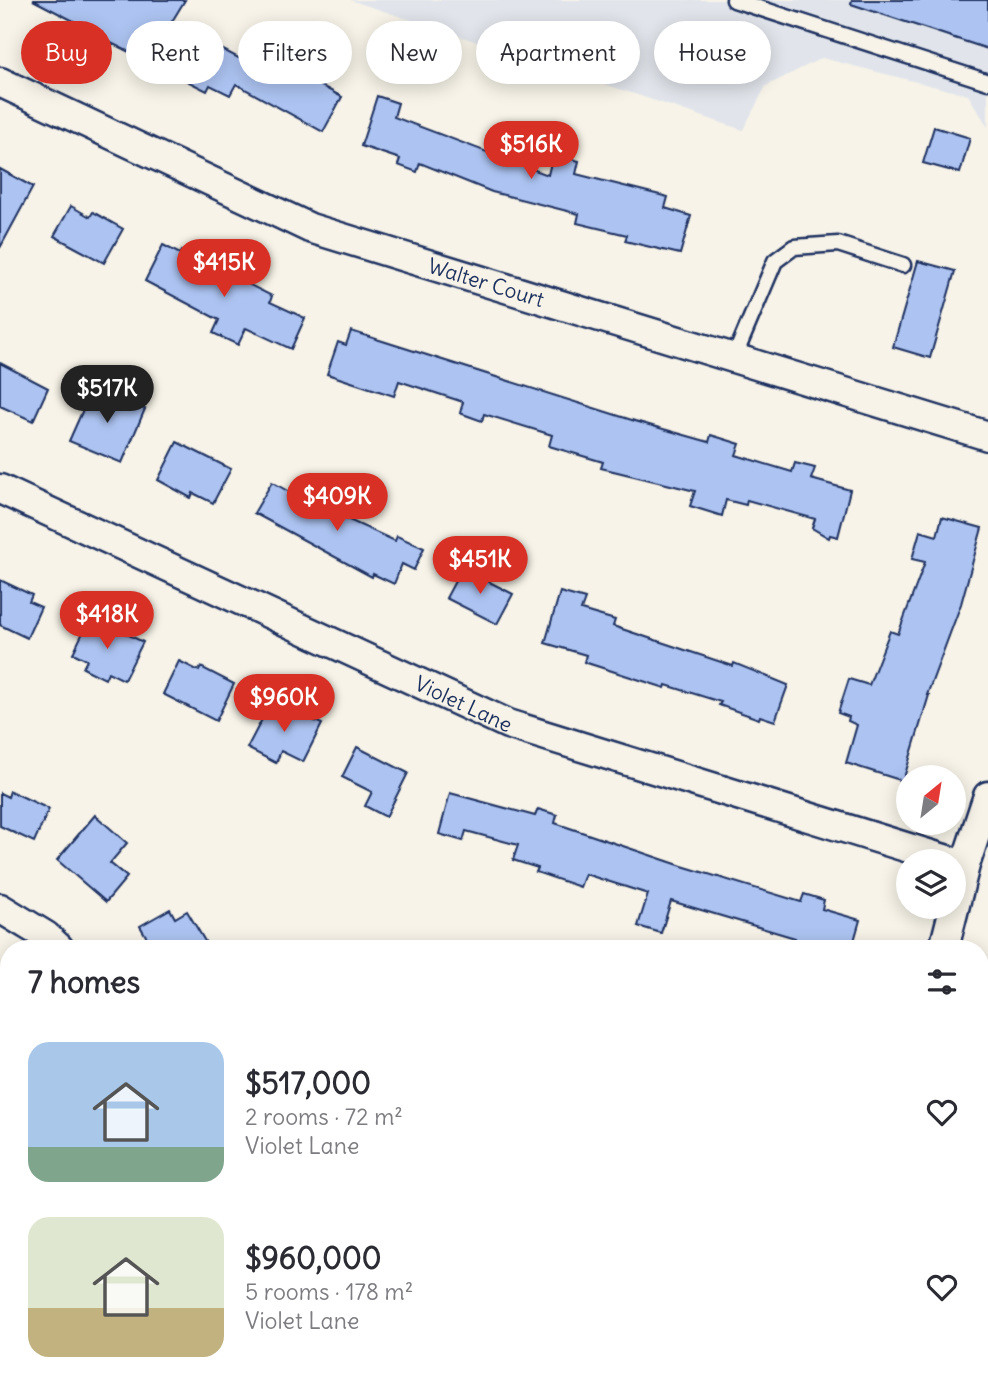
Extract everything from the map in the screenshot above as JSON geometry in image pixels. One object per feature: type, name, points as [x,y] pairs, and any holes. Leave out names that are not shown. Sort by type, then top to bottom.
[{"type":"street","name":"Walter Court","points":[[0,82],[310,228],[988,436]]},
{"type":"street","name":"Violet Lane","points":[[0,489],[508,724],[911,849]]},
{"type":"street","points":[[963,849],[988,796]]},
{"type":"street","points":[[0,908],[50,940]]},
{"type":"street","points":[[945,940],[948,919]]},
{"type":"lane","points":[[734,0],[988,82]]},
{"type":"lane","points":[[734,358],[775,261],[794,247],[838,244],[903,265]]},
{"type":"shaded area","points":[[350,0],[988,0],[988,127],[968,95],[822,58],[771,84],[771,21],[654,21],[654,84],[770,84],[766,86],[743,130],[604,84],[640,84],[640,21],[476,21],[476,42],[462,37],[462,21],[413,21]]},
{"type":"building","points":[[33,0],[185,0],[172,21],[126,21],[126,50],[112,44],[112,21],[74,21]]},
{"type":"building","points":[[852,0],[988,0],[988,49],[851,4]]},
{"type":"building","points":[[224,50],[238,58],[238,84],[318,84],[342,97],[323,132],[236,84],[230,95],[210,85],[207,91],[193,84],[224,84]]},
{"type":"building","points":[[377,96],[398,103],[394,117],[548,175],[553,154],[579,161],[576,174],[668,197],[665,208],[691,216],[680,254],[625,241],[627,235],[577,223],[579,214],[492,192],[420,163],[417,172],[398,165],[400,159],[361,146]]},
{"type":"building","points":[[934,127],[970,138],[960,173],[923,163]]},
{"type":"building","points":[[0,169],[33,187],[0,248]]},
{"type":"building","points":[[71,206],[90,217],[93,212],[123,229],[104,263],[54,236]]},
{"type":"building","points":[[163,245],[180,254],[182,251],[272,296],[270,302],[305,318],[291,349],[246,328],[238,345],[213,333],[219,320],[145,281]]},
{"type":"building","points":[[918,261],[955,271],[930,358],[893,347]]},
{"type":"building","points":[[351,331],[635,421],[709,442],[711,435],[740,444],[736,455],[792,472],[795,463],[815,468],[811,479],[850,490],[838,537],[830,535],[829,538],[812,528],[815,519],[747,500],[746,505],[726,500],[722,516],[690,506],[695,491],[601,468],[603,462],[549,446],[552,435],[484,414],[482,421],[460,413],[463,402],[399,381],[394,396],[327,374],[338,342],[346,345]]},
{"type":"building","points":[[0,363],[48,388],[33,421],[0,406]]},
{"type":"building","points":[[93,387],[145,409],[122,463],[69,441]]},
{"type":"building","points":[[177,442],[231,469],[213,503],[193,493],[191,498],[158,480]]},
{"type":"building","points":[[272,482],[305,501],[316,483],[336,494],[327,510],[395,541],[397,536],[424,548],[414,570],[402,564],[394,584],[373,574],[372,577],[254,513]]},
{"type":"building","points":[[942,517],[982,528],[961,604],[927,695],[908,765],[896,765],[896,779],[846,763],[857,725],[848,721],[849,717],[838,713],[849,679],[869,685],[890,631],[898,634],[925,562],[912,559],[920,531],[937,536]]},
{"type":"building","points":[[462,568],[513,594],[497,624],[446,598]]},
{"type":"building","points":[[0,580],[32,595],[29,602],[41,607],[27,638],[0,625]]},
{"type":"building","points":[[560,592],[585,599],[581,610],[615,620],[613,626],[733,666],[734,663],[788,685],[775,721],[760,716],[759,719],[719,705],[721,702],[666,685],[665,688],[584,662],[586,655],[545,643]]},
{"type":"building","points":[[89,620],[109,630],[111,626],[143,642],[124,680],[108,672],[105,679],[83,668],[87,660],[73,653]]},
{"type":"building","points":[[179,661],[199,671],[201,667],[234,684],[216,721],[163,694]]},
{"type":"building","points":[[271,702],[322,724],[303,762],[281,751],[276,763],[247,748]]},
{"type":"building","points":[[357,747],[408,773],[386,817],[365,806],[372,792],[342,777]]},
{"type":"building","points":[[10,791],[49,809],[34,842],[0,826],[0,793],[8,797]]},
{"type":"building","points":[[450,793],[535,816],[538,809],[557,815],[555,823],[682,866],[801,902],[804,894],[824,900],[822,909],[860,920],[854,940],[794,940],[671,901],[661,933],[638,926],[648,894],[585,874],[580,887],[536,872],[538,868],[513,860],[518,845],[466,831],[463,841],[439,834]]},
{"type":"building","points":[[95,815],[127,843],[110,863],[127,877],[106,902],[57,860]]},
{"type":"building","points":[[170,909],[175,918],[187,911],[204,940],[148,940],[140,926]]}]
